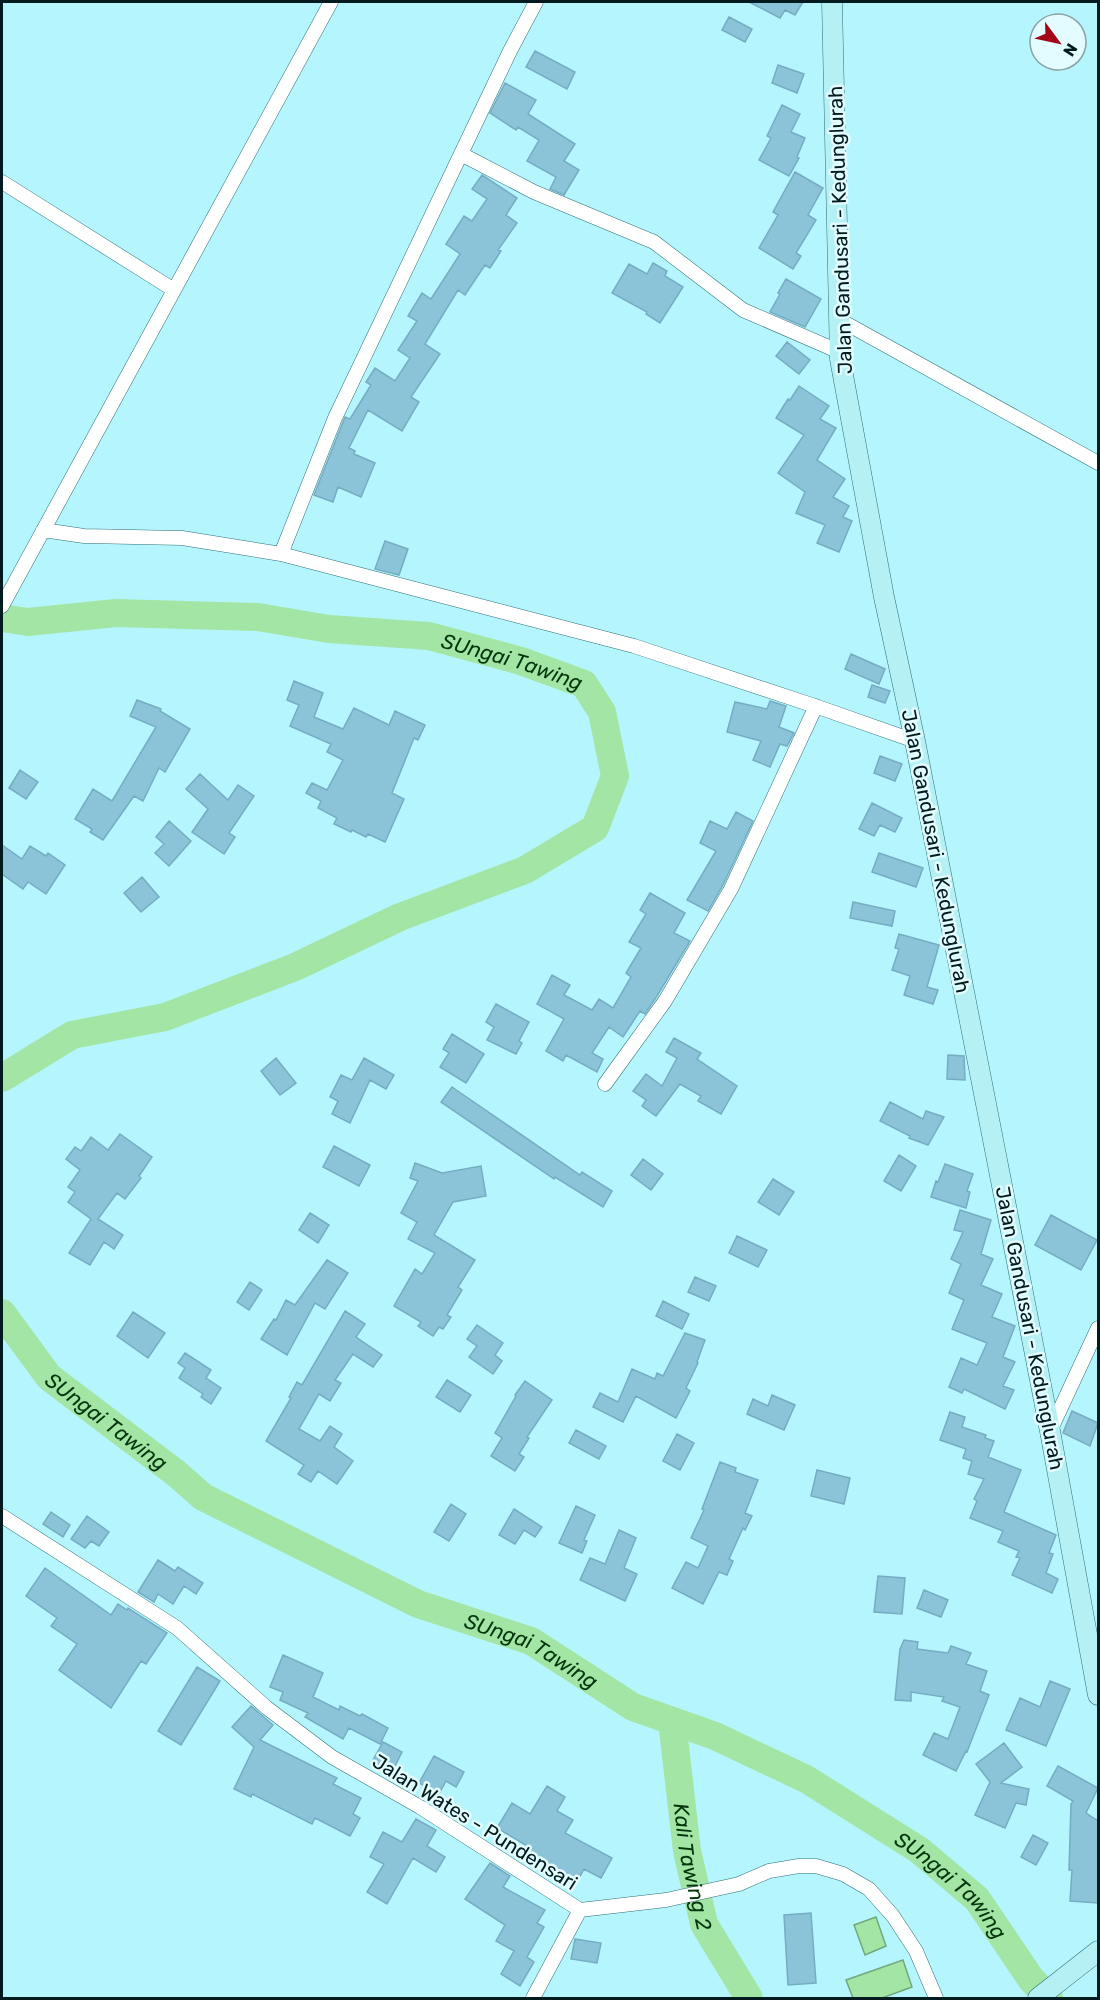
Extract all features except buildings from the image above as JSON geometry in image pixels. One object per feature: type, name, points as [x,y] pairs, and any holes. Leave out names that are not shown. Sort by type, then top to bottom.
[{"type":"street","points":[[2,606],[331,2]]},
{"type":"street","points":[[281,554],[334,418],[536,2]]},
{"type":"street","name":"Jalan Gandusari - Kedunglurah","points":[[832,2],[840,352],[884,597],[915,741],[1050,1431],[1098,1695]]},
{"type":"street","points":[[461,154],[534,192],[654,242],[743,310],[840,352]]},
{"type":"street","points":[[2,182],[174,290]]},
{"type":"street","points":[[840,320],[1098,463]]},
{"type":"street","points":[[43,530],[84,536],[182,538],[281,554],[634,646],[915,741]]},
{"type":"street","points":[[605,1084],[666,1001],[731,889],[816,706]]},
{"type":"street","points":[[1050,1431],[1098,1328]]},
{"type":"street","name":"Jalan Wates - Pundensari","points":[[2,1516],[177,1628],[267,1708],[332,1757],[420,1808],[580,1910],[666,1900],[739,1884],[768,1871],[816,1866],[843,1874],[869,1890],[893,1916],[916,1951],[936,1998]]},
{"type":"street","points":[[533,1998],[580,1910]]},
{"type":"street","points":[[1038,1998],[1092,1956]]},
{"type":"shaded area","points":[[876,1917],[886,1946],[865,1955],[854,1925]]},
{"type":"shaded area","points":[[903,1960],[912,1987],[882,1998],[853,1998],[846,1980]]},
{"type":"waterway","name":"SUngai Tawing","points":[[2,618],[28,622],[116,613],[258,617],[329,629],[429,636],[521,661],[584,684],[602,712],[615,776],[595,828],[525,870],[400,917],[295,967],[165,1017],[72,1035],[2,1078]]},
{"type":"waterway","name":"SUngai Tawing","points":[[2,1313],[49,1377],[177,1474],[203,1497],[418,1604],[531,1641],[633,1707],[715,1736],[806,1779],[919,1850],[977,1899],[1031,1979],[1049,1998]]},
{"type":"waterway","name":"Kali Tawing 2","points":[[672,1721],[687,1851],[704,1924],[749,1998]]}]
